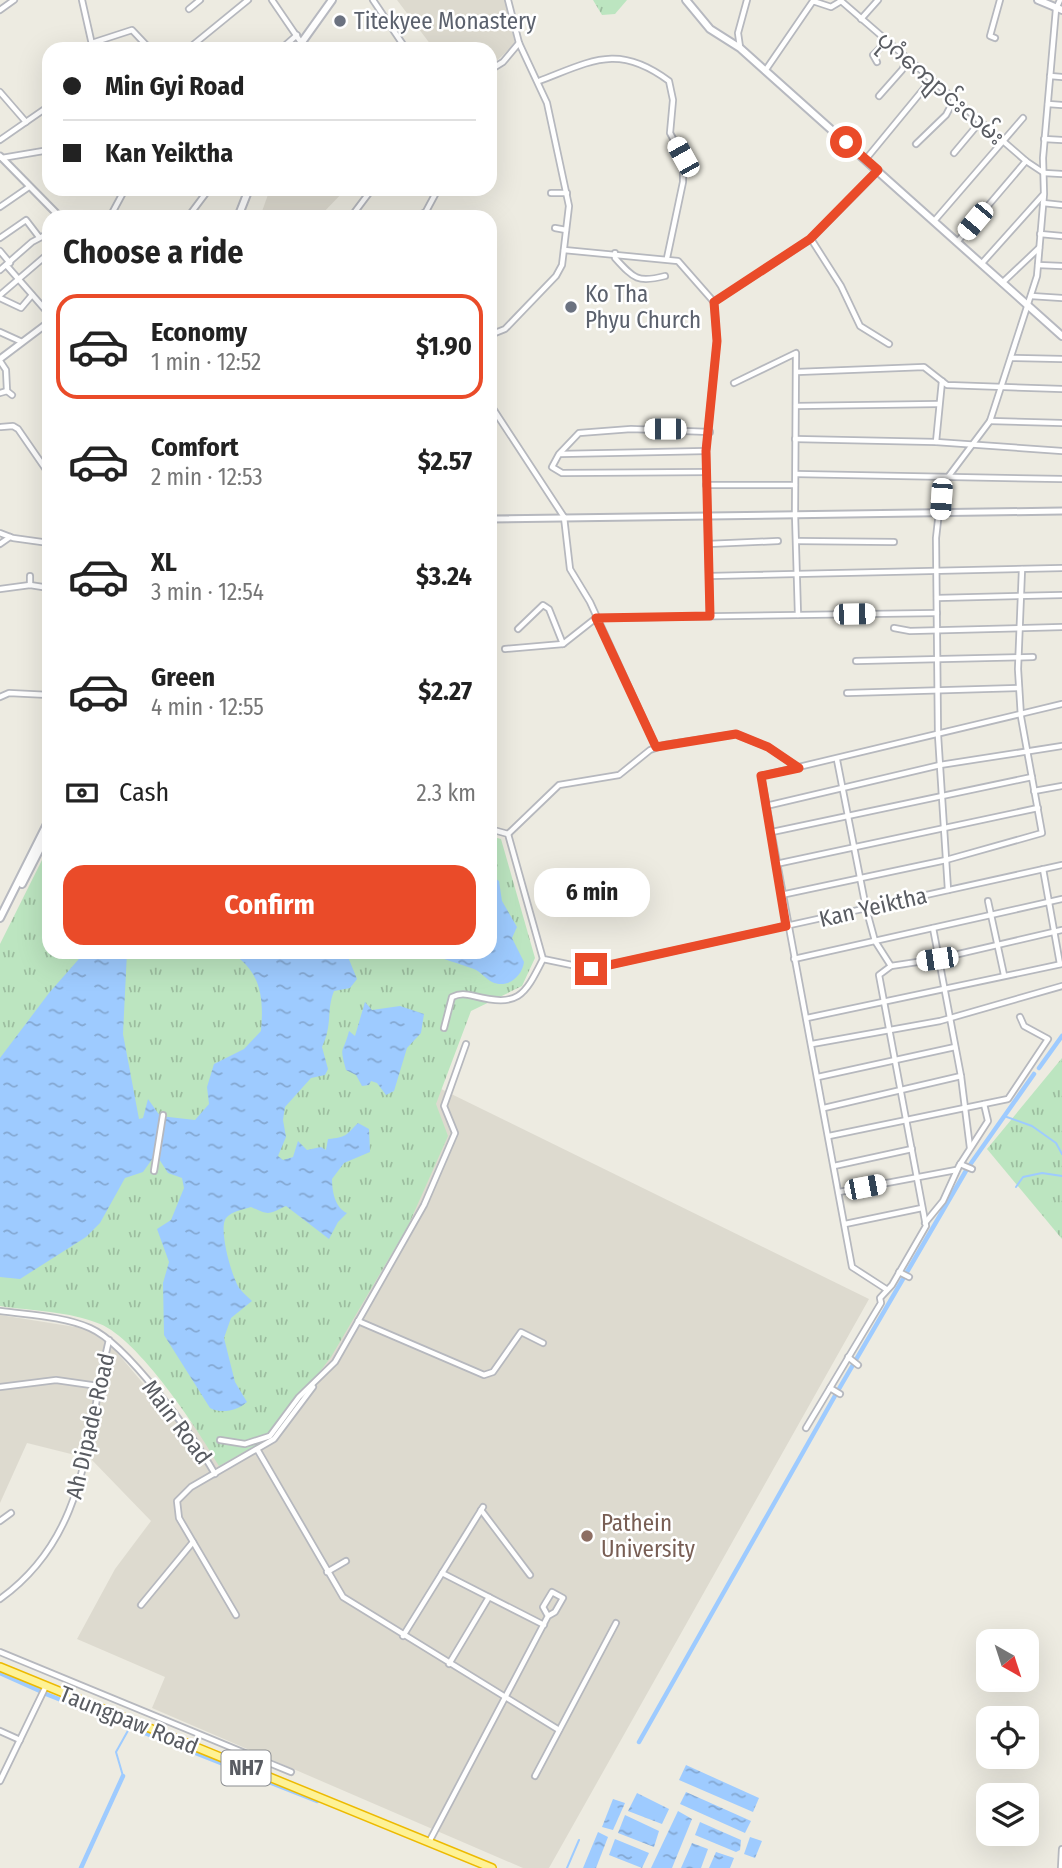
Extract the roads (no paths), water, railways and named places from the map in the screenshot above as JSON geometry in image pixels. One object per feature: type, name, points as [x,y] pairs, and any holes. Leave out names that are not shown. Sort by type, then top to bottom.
[{"type":"highway","name":"Taungpaw Road","points":[[0,1667],[430,1840],[492,1868]]},
{"type":"main road","points":[[298,42],[330,0]]},
{"type":"main road","points":[[686,0],[710,29],[740,48],[935,219],[983,262],[1001,283],[1062,336]]},
{"type":"main road","points":[[1038,0],[1059,9]]},
{"type":"main road","points":[[0,918],[42,834]]},
{"type":"main road","points":[[0,927],[42,845]]},
{"type":"street","points":[[0,10],[14,0]]},
{"type":"street","points":[[82,0],[91,42]]},
{"type":"street","points":[[189,9],[200,0]]},
{"type":"street","points":[[196,42],[247,0]]},
{"type":"street","points":[[272,0],[299,38],[292,42]]},
{"type":"street","points":[[373,0],[401,42]]},
{"type":"street","points":[[497,332],[505,329],[552,283],[562,265],[566,230],[567,193],[547,103],[519,43],[508,0]]},
{"type":"street","points":[[740,48],[738,33],[747,0]]},
{"type":"street","points":[[861,19],[878,0]]},
{"type":"street","points":[[995,38],[990,36],[1000,0]]},
{"type":"street","points":[[948,890],[938,735],[936,571],[942,485],[990,421],[1031,296],[1038,265],[1044,194],[1044,139],[1052,43],[1060,0]]},
{"type":"street","points":[[765,71],[813,1],[831,7],[840,1]]},
{"type":"street","name":"ပုဂံကျောင်းလမ်း","points":[[840,1],[1026,161],[1044,173]]},
{"type":"street","points":[[102,42],[132,30],[143,42]]},
{"type":"street","points":[[877,62],[873,55],[887,41]]},
{"type":"street","points":[[497,66],[519,43]]},
{"type":"street","points":[[1052,43],[1062,44]]},
{"type":"street","points":[[539,81],[596,58],[625,59],[649,66],[669,81],[673,100],[670,133],[683,157],[683,169],[667,258]]},
{"type":"street","points":[[879,96],[902,70],[907,60]]},
{"type":"street","points":[[1050,76],[1062,77]]},
{"type":"street","points":[[866,159],[931,80]]},
{"type":"street","points":[[0,92],[26,122]]},
{"type":"street","points":[[916,144],[946,115],[954,100]]},
{"type":"street","points":[[1048,104],[1062,105]]},
{"type":"street","points":[[0,140],[42,111]]},
{"type":"street","points":[[935,219],[1023,118]]},
{"type":"street","points":[[954,153],[980,122]]},
{"type":"street","points":[[1044,139],[1062,140]]},
{"type":"street","points":[[1,157],[42,151]]},
{"type":"street","points":[[1,157],[54,210]]},
{"type":"street","points":[[958,241],[1026,161]]},
{"type":"street","points":[[714,302],[810,239],[878,170]]},
{"type":"street","points":[[1044,173],[1062,174]]},
{"type":"street","points":[[0,207],[29,187]]},
{"type":"street","points":[[551,193],[567,193]]},
{"type":"street","points":[[983,262],[1044,194]]},
{"type":"street","points":[[1043,203],[1062,205]]},
{"type":"street","points":[[0,238],[26,220],[39,237]]},
{"type":"street","points":[[555,228],[566,230]]},
{"type":"street","points":[[1040,234],[1062,236]]},
{"type":"street","points":[[0,271],[42,236]]},
{"type":"street","points":[[810,239],[841,286],[860,326],[889,344]]},
{"type":"street","points":[[1001,283],[1039,247]]},
{"type":"street","points":[[564,250],[678,261],[714,302],[717,341],[706,451],[710,616]]},
{"type":"street","points":[[0,251],[18,281],[42,306]]},
{"type":"street","points":[[615,253],[615,258],[636,278],[644,281],[665,276]]},
{"type":"street","points":[[32,295],[21,308],[0,297],[42,259]]},
{"type":"street","points":[[1038,265],[1062,266]]},
{"type":"street","points":[[1031,296],[1062,298]]},
{"type":"street","points":[[0,393],[10,393],[6,370],[0,360],[42,327]]},
{"type":"street","points":[[1052,328],[1062,328]]},
{"type":"street","points":[[0,332],[23,342]]},
{"type":"street","points":[[734,383],[796,353],[795,514],[798,615]]},
{"type":"street","points":[[1012,358],[1062,359]]},
{"type":"street","points":[[797,372],[924,367],[947,385],[1001,389],[1062,389]]},
{"type":"street","points":[[936,442],[942,381]]},
{"type":"street","points":[[796,406],[938,404]]},
{"type":"street","points":[[497,415],[564,517],[570,569],[656,747]]},
{"type":"street","points":[[990,421],[1062,423]]},
{"type":"street","points":[[1,427],[18,429],[42,464]]},
{"type":"street","points":[[707,472],[562,473],[552,467],[559,454],[579,433],[631,429],[709,432]]},
{"type":"street","points":[[795,439],[936,442],[971,447],[1062,452]]},
{"type":"street","points":[[559,454],[706,451]]},
{"type":"street","points":[[796,474],[1062,479]]},
{"type":"street","points":[[706,485],[795,485]]},
{"type":"street","points":[[497,519],[1062,510]]},
{"type":"street","points":[[0,533],[42,541]]},
{"type":"street","points":[[0,544],[10,537]]},
{"type":"street","points":[[708,544],[778,541]]},
{"type":"street","points":[[796,541],[894,542]]},
{"type":"street","points":[[710,576],[1062,568]]},
{"type":"street","points":[[781,895],[946,860],[1042,833],[1021,717],[1018,659],[1022,569]]},
{"type":"street","points":[[30,576],[30,585]]},
{"type":"street","points":[[0,589],[30,585],[42,587]]},
{"type":"street","points":[[937,598],[1062,595]]},
{"type":"street","points":[[518,629],[543,605],[549,609],[563,644]]},
{"type":"street","points":[[505,649],[563,644],[596,618],[937,613]]},
{"type":"street","points":[[894,628],[901,631],[1062,627]]},
{"type":"street","points":[[856,661],[937,662],[1033,657]]},
{"type":"street","points":[[847,693],[1019,688]]},
{"type":"street","points":[[0,697],[9,693],[42,695]]},
{"type":"street","points":[[886,1289],[854,1270],[807,1018],[786,926],[761,776],[1021,717],[1062,705]]},
{"type":"street","points":[[508,834],[559,785],[619,775],[656,747],[736,734],[768,747],[799,768]]},
{"type":"street","points":[[766,806],[940,765],[1062,746]]},
{"type":"street","points":[[837,760],[846,816],[874,941],[891,966]]},
{"type":"street","points":[[772,832],[1032,777]]},
{"type":"street","points":[[1034,791],[1062,786]]},
{"type":"street","points":[[776,864],[1038,808]]},
{"type":"street","points":[[497,831],[508,834]]},
{"type":"street","points":[[444,1028],[452,997],[462,994],[496,1001],[511,1000],[526,992],[542,960],[508,834]]},
{"type":"street","name":"Kan Yeiktha","points":[[542,960],[591,969],[1062,865]]},
{"type":"street","points":[[807,1018],[1061,964],[1042,869]]},
{"type":"street","points":[[794,959],[1062,899]]},
{"type":"street","points":[[988,901],[1004,975]]},
{"type":"street","points":[[933,928],[948,1019],[961,1076],[971,1149]]},
{"type":"street","points":[[925,1223],[879,975],[891,966],[937,959],[1062,930]]},
{"type":"street","points":[[812,1044],[948,1019],[1062,986]]},
{"type":"street","points":[[829,1136],[1008,1099],[1047,1043],[1046,1036],[1024,1026],[1020,1017]]},
{"type":"street","points":[[219,1440],[245,1444],[270,1436],[299,1397],[335,1362],[424,1205],[455,1133],[444,1106],[466,1044]]},
{"type":"street","points":[[818,1077],[955,1047]]},
{"type":"street","points":[[824,1108],[961,1076]]},
{"type":"street","points":[[886,1289],[901,1273],[925,1223],[943,1201],[957,1170],[988,1121],[984,1104]]},
{"type":"street","points":[[154,1171],[163,1115]]},
{"type":"street","points":[[834,1166],[912,1149]]},
{"type":"street","points":[[962,1164],[972,1169]]},
{"type":"street","points":[[839,1192],[957,1170]]},
{"type":"street","points":[[845,1224],[922,1208]]},
{"type":"street","points":[[901,1273],[909,1277]]},
{"type":"street","points":[[806,1428],[850,1359],[881,1303],[880,1298],[887,1293],[886,1289]]},
{"type":"street","name":"Ah Dipade Road","points":[[0,1311],[76,1324],[109,1340],[69,1517],[39,1565],[0,1599]]},
{"type":"street","points":[[358,1321],[484,1375],[494,1371],[521,1332],[543,1343]]},
{"type":"street","name":"Main Road","points":[[109,1340],[189,1434],[215,1474]]},
{"type":"street","points":[[850,1359],[858,1365]]},
{"type":"street","points":[[236,1615],[179,1518],[177,1501],[191,1487],[274,1439],[320,1378]]},
{"type":"street","points":[[0,1387],[56,1380],[98,1386]]},
{"type":"street","points":[[832,1388],[840,1394]]},
{"type":"street","points":[[257,1449],[327,1572],[351,1604],[559,1730]]},
{"type":"street","points":[[403,1636],[482,1509],[530,1575]]},
{"type":"street","points":[[0,1521],[11,1513]]},
{"type":"street","points":[[141,1605],[193,1542]]},
{"type":"street","points":[[327,1572],[346,1561]]},
{"type":"street","points":[[442,1573],[544,1625]]},
{"type":"street","points":[[430,1840],[548,1616],[555,1612],[563,1598],[552,1592],[543,1607],[548,1616]]},
{"type":"street","points":[[450,1664],[489,1597]]},
{"type":"street","points":[[535,1776],[616,1623]]},
{"type":"street","points":[[0,1652],[291,1772]]},
{"type":"street","points":[[0,1781],[46,1686]]},
{"type":"street","points":[[96,1707],[101,1694]]},
{"type":"street","points":[[132,1721],[136,1708]]},
{"type":"street","points":[[0,1731],[20,1740]]},
{"type":"street","points":[[1061,1868],[1059,1856],[1062,1849]]},
{"type":"street","points":[[466,1868],[470,1859]]},
{"type":"water","points":[[497,880],[502,901],[517,927],[512,938],[524,962],[523,967],[517,977],[503,984],[492,982],[474,969],[445,959],[497,959]]},
{"type":"water","points":[[79,959],[127,959],[123,1034],[139,1119],[143,1118],[148,1099],[160,1116],[195,1120],[209,1104],[207,1087],[214,1064],[244,1049],[261,1031],[261,996],[254,976],[240,959],[349,959],[357,979],[350,988],[334,991],[322,1047],[328,1069],[325,1075],[311,1078],[285,1107],[283,1120],[286,1137],[278,1156],[283,1160],[293,1157],[298,1141],[307,1150],[321,1147],[326,1150],[328,1139],[345,1135],[358,1123],[369,1129],[370,1152],[344,1163],[332,1179],[337,1203],[347,1213],[338,1222],[329,1239],[286,1206],[268,1213],[251,1207],[226,1218],[225,1242],[233,1275],[240,1289],[252,1301],[231,1318],[224,1338],[235,1382],[247,1402],[243,1405],[224,1411],[210,1408],[164,1335],[163,1283],[169,1262],[157,1229],[171,1220],[184,1188],[182,1178],[168,1173],[159,1159],[153,1158],[143,1172],[125,1178],[100,1223],[86,1237],[20,1279],[0,1277],[0,1058],[49,993]]},
{"type":"water","points":[[365,1002],[372,1010],[400,1006],[424,1014],[421,1033],[407,1048],[394,1091],[386,1095],[377,1083],[371,1081],[369,1085],[362,1086],[356,1075],[346,1070],[344,1062],[343,1050],[349,1031],[355,1036]]},
{"type":"water","points":[[686,1765],[759,1798],[753,1812],[679,1780]]},
{"type":"water","points":[[686,1792],[751,1821],[745,1833],[680,1804]]},
{"type":"water","points":[[637,1793],[669,1809],[662,1824],[628,1811]]},
{"type":"water","points":[[613,1799],[625,1803],[613,1830],[602,1827]]},
{"type":"water","points":[[678,1811],[692,1819],[672,1868],[651,1868]]},
{"type":"water","points":[[625,1815],[659,1831],[654,1847],[618,1833]]},
{"type":"water","points":[[700,1822],[741,1840],[740,1850],[736,1852],[695,1835]]},
{"type":"water","points":[[598,1832],[608,1837],[596,1868],[583,1868]]},
{"type":"water","points":[[750,1837],[762,1841],[755,1858],[744,1854]]},
{"type":"water","points":[[615,1839],[649,1853],[642,1868],[609,1855]]},
{"type":"water","points":[[692,1843],[708,1849],[701,1868],[681,1868]]},
{"type":"water","points":[[716,1852],[734,1858],[730,1868],[709,1868]]},
{"type":"waterway","points":[[1039,1068],[1062,1036]]},
{"type":"waterway","points":[[639,1742],[967,1169],[1034,1074]]},
{"type":"waterway","points":[[1004,1116],[1032,1126],[1056,1143],[1062,1154]]},
{"type":"waterway","points":[[1016,1187],[1023,1177],[1042,1173],[1062,1176]]},
{"type":"waterway","points":[[0,1673],[40,1691]]},
{"type":"waterway","points":[[46,1694],[317,1801]]},
{"type":"waterway","points":[[123,1776],[116,1752],[130,1727]]},
{"type":"waterway","points":[[81,1868],[123,1776]]},
{"type":"waterway","points":[[567,1868],[579,1840]]},
{"type":"place","name":"Titekyee Monastery","points":[[340,21]]},
{"type":"place","name":"Ko Tha Phyu Church","points":[[571,307]]},
{"type":"place","name":"Pathein University","points":[[587,1536]]}]
